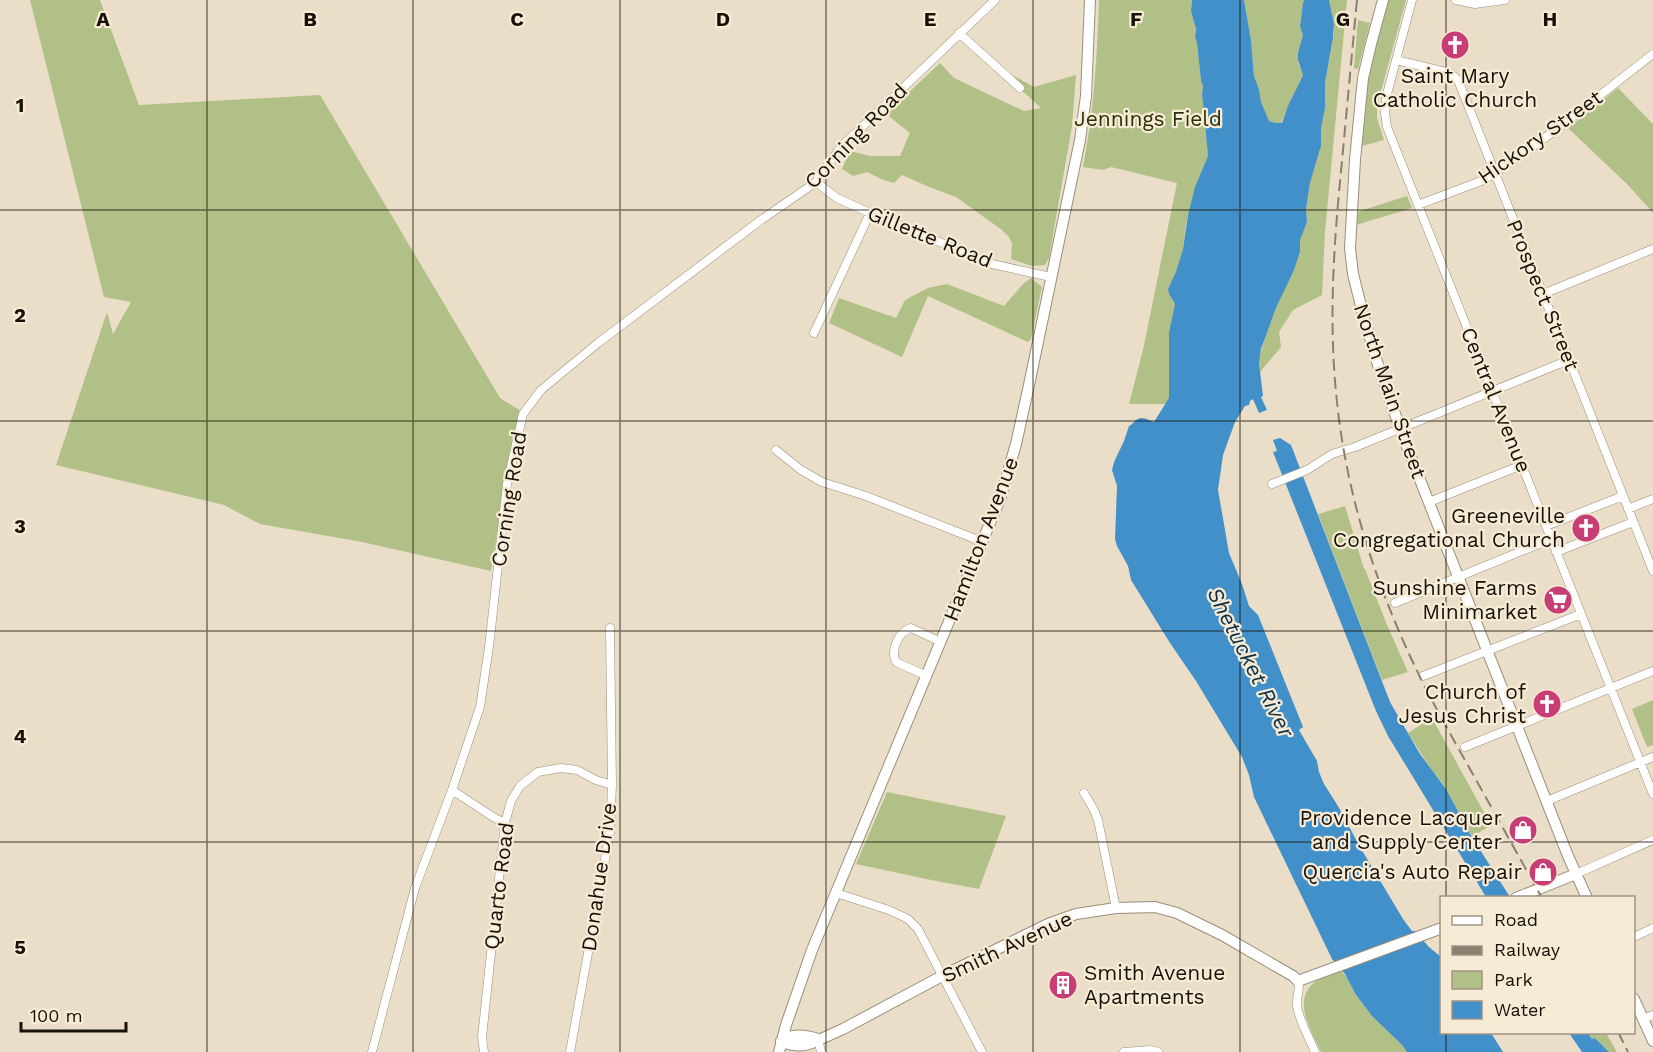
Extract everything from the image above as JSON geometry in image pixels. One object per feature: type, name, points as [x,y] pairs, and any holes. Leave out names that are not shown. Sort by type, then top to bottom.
[{"type":"main road","name":"Hamilton Avenue","points":[[780,1046],[799,986],[836,892],[1000,499],[1016,444],[1080,140],[1086,96],[1090,0]]},
{"type":"main road","name":"North Main Street","points":[[1383,0],[1363,78],[1350,248],[1353,274],[1378,365],[1400,428],[1587,896]]},
{"type":"main road","points":[[1519,896],[1576,874]]},
{"type":"main road","name":"Smith Avenue","points":[[780,1046],[812,1043],[843,1029],[942,976],[1048,924],[1076,914],[1116,908],[1146,906],[1177,913],[1222,934],[1298,981]]},
{"type":"main road","points":[[1298,981],[1440,929]]},
{"type":"main road","points":[[1635,1000],[1648,1017],[1653,1041]]},
{"type":"street","name":"Corning Road","points":[[372,1052],[416,888],[480,707],[507,484],[523,414],[541,390],[598,343],[761,220],[816,182],[840,148],[995,0]]},
{"type":"street","name":"Central Avenue","points":[[1412,0],[1386,98],[1385,120],[1653,794]]},
{"type":"street","points":[[1456,0],[1473,4],[1505,0]]},
{"type":"street","points":[[959,33],[1020,88]]},
{"type":"street","name":"Hickory Street","points":[[1418,206],[1481,181],[1495,173],[1553,132],[1653,54]]},
{"type":"street","name":"Prospect Street","points":[[1396,60],[1450,73],[1459,82],[1653,571]]},
{"type":"street","name":"Gillette Road","points":[[816,182],[837,198],[992,264],[1051,277]]},
{"type":"street","points":[[814,333],[870,213]]},
{"type":"street","points":[[1543,294],[1653,249]]},
{"type":"street","points":[[1272,484],[1302,472],[1332,454],[1355,447],[1569,360]]},
{"type":"street","points":[[777,450],[801,470],[822,483],[866,496],[983,542]]},
{"type":"street","points":[[1429,502],[1522,465]]},
{"type":"street","points":[[1546,526],[1623,496]]},
{"type":"street","points":[[1628,509],[1653,499]]},
{"type":"street","points":[[1556,552],[1633,522]]},
{"type":"street","points":[[1395,603],[1551,538]]},
{"type":"street","points":[[1423,676],[1581,614]]},
{"type":"street","name":"Donahue Drive","points":[[570,1052],[610,832],[612,785],[610,628]]},
{"type":"street","points":[[927,676],[896,662],[894,652],[896,644],[903,632],[911,628],[942,642]]},
{"type":"street","points":[[1465,747],[1653,671]]},
{"type":"street","points":[[1547,801],[1653,757]]},
{"type":"street","name":"Quarto Road","points":[[484,1052],[482,1037],[505,823],[512,801],[520,786],[538,772],[561,768],[577,770],[612,785]]},
{"type":"street","points":[[452,790],[505,823]]},
{"type":"street","points":[[1084,793],[1098,820],[1116,908]]},
{"type":"street","points":[[1576,874],[1653,840]]},
{"type":"street","points":[[836,892],[889,910],[908,919],[918,929],[982,1052]]},
{"type":"street","points":[[1635,937],[1653,928]]},
{"type":"street","points":[[1298,981],[1300,988],[1298,1009],[1315,1052]]},
{"type":"street","points":[[818,1040],[821,1052]]},
{"type":"street","points":[[1124,1052],[1150,1050],[1158,1052]]},
{"type":"green space","points":[[30,0],[100,0],[139,105],[320,95],[500,398],[521,411],[512,442],[491,571],[362,542],[260,524],[224,505],[56,465],[107,312],[113,334],[131,302],[104,297]]},
{"type":"green space","name":"Jennings Field","points":[[1099,0],[1192,0],[1191,11],[1196,29],[1195,37],[1203,86],[1208,156],[1193,195],[1177,272],[1168,289],[1175,304],[1169,332],[1170,397],[1166,404],[1129,404],[1143,350],[1177,183],[1111,167],[1103,170],[1083,167],[1094,84]]},
{"type":"green space","points":[[1244,0],[1304,0],[1300,23],[1303,35],[1298,52],[1298,62],[1303,74],[1281,123],[1269,121],[1262,107],[1254,76]]},
{"type":"green space","points":[[1329,0],[1347,0],[1325,232],[1322,295],[1293,310],[1279,332],[1281,347],[1260,372],[1259,359],[1265,338],[1300,252],[1299,242],[1307,222],[1306,209],[1310,183],[1320,150],[1325,108],[1325,83],[1334,34]]},
{"type":"green space","points":[[1389,0],[1406,0],[1377,106],[1377,118],[1384,140],[1362,146],[1371,62]]},
{"type":"green space","points":[[1358,20],[1370,23],[1358,69],[1354,68]]},
{"type":"green space","points":[[940,63],[954,78],[1024,111],[1041,108],[1002,72],[1005,71],[1034,87],[1076,75],[1072,126],[1049,258],[1045,265],[1032,266],[1011,259],[1012,244],[1009,237],[956,197],[902,175],[894,183],[867,172],[853,176],[842,169],[850,151],[870,156],[900,156],[910,133],[886,114]]},
{"type":"green space","points":[[1618,88],[1653,124],[1653,213],[1628,185],[1568,128]]},
{"type":"green space","points":[[1407,196],[1412,208],[1356,225],[1357,212]]},
{"type":"green space","points":[[1031,278],[1042,287],[1031,339],[1028,342],[928,296],[902,357],[829,323],[839,298],[896,318],[905,300],[928,288],[947,284],[1004,306]]},
{"type":"green space","points":[[1345,506],[1364,569],[1408,672],[1382,680],[1318,514]]},
{"type":"green space","points":[[1653,700],[1653,745],[1647,747],[1632,709]]},
{"type":"green space","points":[[1432,718],[1491,825],[1472,837],[1443,784],[1408,733]]},
{"type":"green space","points":[[887,792],[1006,816],[979,889],[856,864]]},
{"type":"green space","points":[[1341,971],[1372,1016],[1407,1052],[1321,1052],[1306,1016],[1305,998],[1308,989],[1315,982]]},
{"type":"green space","points":[[1589,1034],[1607,1034],[1617,1052],[1609,1052],[1595,1038],[1592,1039]]},
{"type":"water","name":"Shetucket River","points":[[1192,0],[1244,0],[1254,76],[1261,102],[1269,121],[1282,123],[1303,75],[1298,52],[1303,35],[1300,26],[1304,0],[1329,0],[1334,24],[1333,38],[1325,83],[1321,146],[1310,183],[1306,209],[1307,222],[1300,240],[1300,252],[1294,270],[1276,308],[1261,349],[1259,363],[1263,396],[1261,397],[1267,410],[1259,413],[1253,399],[1249,405],[1245,406],[1235,422],[1223,455],[1218,490],[1229,553],[1249,606],[1258,615],[1303,727],[1299,730],[1317,761],[1324,784],[1403,919],[1412,931],[1415,931],[1440,956],[1440,1034],[1492,1034],[1503,1052],[1407,1052],[1372,1016],[1356,995],[1345,974],[1332,959],[1254,797],[1242,757],[1131,580],[1128,566],[1117,546],[1115,539],[1117,486],[1112,470],[1129,426],[1140,418],[1154,422],[1169,398],[1169,332],[1175,304],[1168,289],[1183,249],[1195,187],[1208,156],[1203,86],[1195,37],[1196,29],[1191,11]]},
{"type":"water","points":[[1280,438],[1291,445],[1390,702],[1420,754],[1446,789],[1470,834],[1509,896],[1485,896],[1388,736],[1273,452],[1277,451],[1273,440]]},
{"type":"water","points":[[1570,1034],[1589,1034],[1609,1052],[1582,1052]]},
{"type":"railway","points":[[1357,0],[1333,281],[1334,372],[1347,468],[1373,564],[1410,656],[1439,713],[1541,896]]},
{"type":"railway","points":[[1619,1034],[1628,1052]]},
{"type":"place","name":"Saint Mary Catholic Church","points":[[1455,45]]},
{"type":"place","name":"Greeneville Congregational Church","points":[[1586,528]]},
{"type":"place","name":"Sunshine Farms Minimarket","points":[[1558,600]]},
{"type":"place","name":"Church of Jesus Christ","points":[[1547,704]]},
{"type":"place","name":"Providence Lacquer and Supply Center","points":[[1523,830]]},
{"type":"place","name":"Quercia's Auto Repair","points":[[1543,872]]},
{"type":"place","name":"Smith Avenue Apartments","points":[[1063,985]]}]
